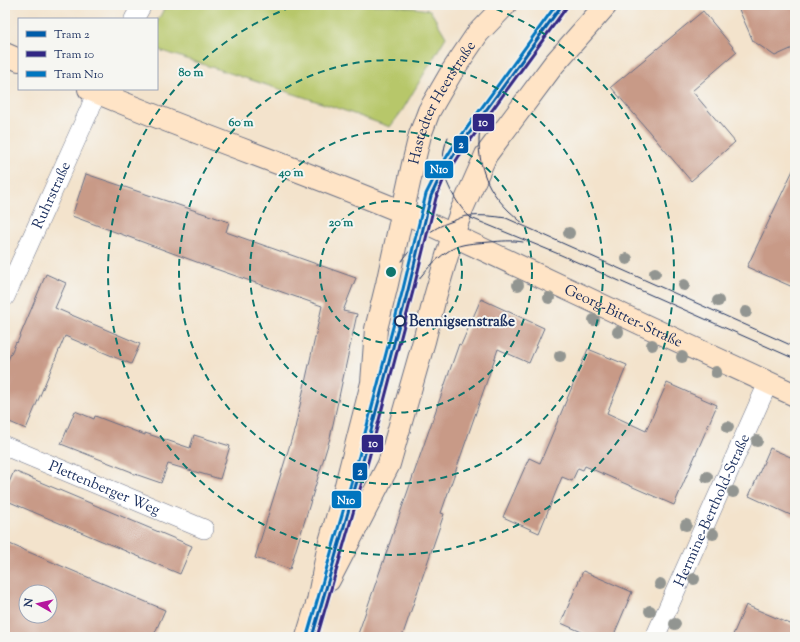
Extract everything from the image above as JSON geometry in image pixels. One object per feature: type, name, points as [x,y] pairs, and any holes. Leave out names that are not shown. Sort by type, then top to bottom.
[{"type":"street","points":[[135,18],[142,5]]},
{"type":"street","name":"Hastedter Heerstraße","points":[[318,601],[328,549],[372,383],[376,329],[420,136],[429,111],[451,73],[478,33],[505,5]]},
{"type":"street","points":[[307,637],[318,601],[389,464],[453,235],[462,209],[486,155],[554,64],[606,5]]},
{"type":"street","points":[[5,54],[18,60]]},
{"type":"street","points":[[94,90],[378,202],[453,235]]},
{"type":"street","name":"Ruhrstraße","points":[[5,297],[90,109],[94,90]]},
{"type":"street","name":"Georg-Bitter-Straße","points":[[453,235],[795,395]]},
{"type":"street","name":"Hermine-Berthold-Straße","points":[[655,637],[768,383]]},
{"type":"street","name":"Plettenberger Weg","points":[[5,446],[204,529]]},
{"type":"green space","points":[[166,5],[391,5],[430,10],[446,37],[402,111],[390,127],[334,107],[159,50],[158,20]]},
{"type":"building","points":[[737,5],[795,5],[795,47],[775,56],[753,41]]},
{"type":"building","points":[[703,11],[737,52],[692,91],[735,142],[691,181],[611,87]]},
{"type":"building","points":[[795,166],[795,288],[747,267]]},
{"type":"building","points":[[86,174],[229,222],[226,232],[356,278],[343,311],[357,314],[330,438],[290,569],[255,558],[295,428],[322,306],[72,216]]},
{"type":"building","points":[[46,274],[66,283],[55,308],[140,344],[131,364],[65,336],[26,429],[5,420],[5,367],[16,342],[17,343]]},
{"type":"building","points":[[481,299],[544,328],[529,363],[498,349],[441,513],[444,514],[402,637],[357,637],[459,344],[461,345]]},
{"type":"building","points":[[588,349],[627,365],[607,413],[646,431],[667,383],[717,405],[674,505],[585,466],[583,470],[578,468],[572,481],[562,477],[539,533],[503,517],[529,458],[540,463]]},
{"type":"building","points":[[75,411],[94,419],[95,416],[145,435],[145,433],[190,448],[194,435],[230,446],[220,479],[168,464],[161,483],[132,473],[61,444]]},
{"type":"building","points":[[770,448],[795,459],[795,517],[749,496]]},
{"type":"building","points":[[14,471],[192,546],[180,574],[5,500],[5,492]]},
{"type":"building","points":[[5,542],[165,610],[153,637],[5,637]]},
{"type":"building","points":[[583,571],[632,592],[613,637],[593,637],[561,623]]},
{"type":"building","points":[[746,605],[795,626],[795,637],[732,637]]},
{"type":"tram line","name":"N10","points":[[307,636],[359,456],[403,289],[426,194],[451,150],[556,5]]},
{"type":"tram line","name":"2","points":[[312,637],[364,457],[431,196],[439,179],[455,153],[562,5]]},
{"type":"tram line","name":"10","points":[[317,637],[369,458],[436,198],[443,181],[459,156],[566,8]]},
{"type":"tram line","points":[[483,114],[479,132],[479,151],[483,170],[492,190],[499,200],[523,223]]},
{"type":"tram line","points":[[448,137],[443,158],[446,179],[452,194],[466,214],[471,218],[561,255],[795,359]]},
{"type":"tram line","points":[[402,261],[418,241],[431,231],[445,224],[466,216],[506,218],[795,347]]},
{"type":"tram line","points":[[402,312],[410,292],[419,279],[436,260],[449,251],[456,247],[473,243],[506,241],[523,242]]},
{"type":"place","name":"Bennigsenstraße","points":[[400,321]]}]
